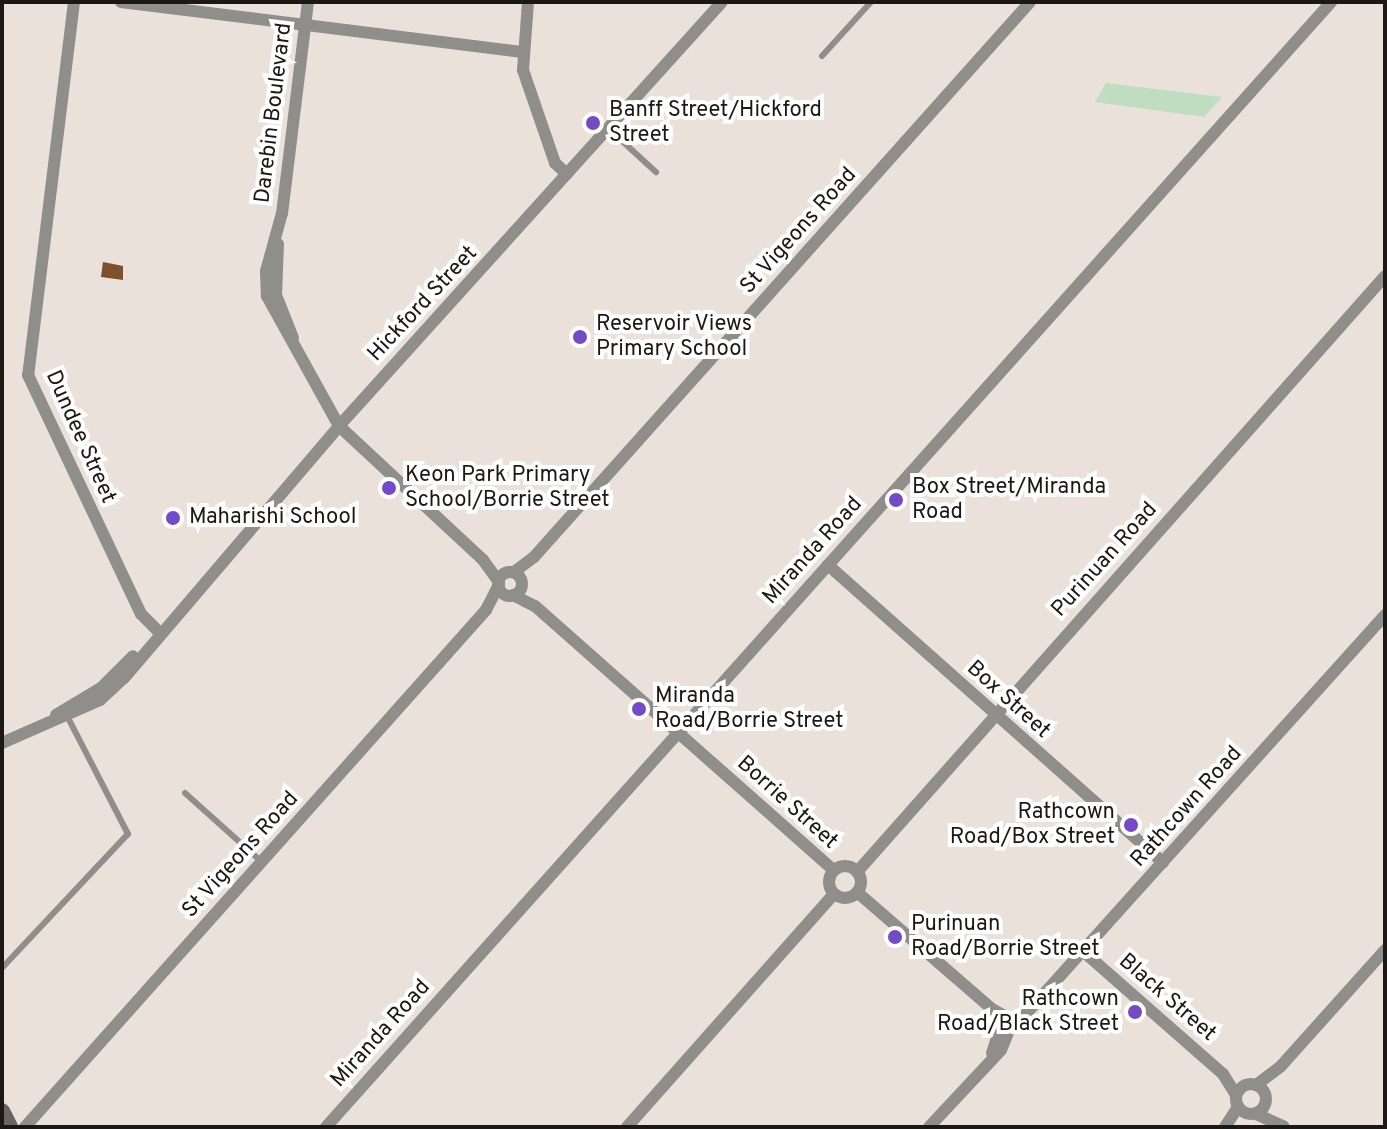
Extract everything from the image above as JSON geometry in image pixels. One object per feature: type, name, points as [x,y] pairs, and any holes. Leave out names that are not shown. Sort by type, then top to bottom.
[{"type":"main road","points":[[2,1111],[10,1127]]},
{"type":"street","name":"Dundee Street","points":[[74,2],[28,375],[141,614],[158,634]]},
{"type":"street","points":[[121,2],[522,52]]},
{"type":"street","name":"Darebin Boulevard","points":[[308,2],[278,229],[276,295],[298,353],[339,426]]},
{"type":"street","points":[[528,2],[523,70],[555,163],[567,174]]},
{"type":"street","name":"Hickford Street","points":[[2,743],[110,693],[339,426],[722,2]]},
{"type":"street","points":[[1008,2],[1020,13]]},
{"type":"street","name":"St Vigeons Road","points":[[25,1127],[511,579],[1030,2]]},
{"type":"street","name":"Miranda Road","points":[[326,1127],[1331,2]]},
{"type":"street","name":"Purinuan Road","points":[[857,872],[1385,276]]},
{"type":"street","name":"Borrie Street","points":[[339,426],[483,560],[511,579],[535,606],[833,870]]},
{"type":"street","name":"Box Street","points":[[828,565],[1163,862]]},
{"type":"street","points":[[510,595],[511,579]]},
{"type":"street","name":"St Vigeons Road","points":[[486,610],[510,595],[511,579]]},
{"type":"street","name":"Borrie Street","points":[[510,595],[535,606]]},
{"type":"street","name":"Rathcown Road","points":[[1009,1017],[1030,1012],[1385,615]]},
{"type":"street","points":[[844,866],[857,872],[857,892],[844,898],[834,894],[829,882],[833,870],[844,866]]},
{"type":"street","points":[[857,892],[1009,1017],[986,1063],[929,1127]]},
{"type":"street","points":[[627,1127],[834,894]]},
{"type":"street","points":[[1227,1127],[1244,1108],[1252,1084],[1281,1066],[1385,950]]},
{"type":"street","name":"Black Street","points":[[1084,952],[1223,1074],[1244,1108]]},
{"type":"street","points":[[1244,1108],[1266,1099],[1281,1066]]},
{"type":"street","name":"Black Street","points":[[1223,1074],[1252,1084]]},
{"type":"street","points":[[1252,1084],[1266,1099],[1283,1127]]},
{"type":"street","points":[[1244,1108],[1283,1127]]},
{"type":"lane","points":[[822,56],[871,2]]},
{"type":"lane","points":[[609,129],[656,172]]},
{"type":"lane","points":[[2,968],[128,834],[65,713]]},
{"type":"lane","points":[[185,793],[262,862]]},
{"type":"green space","points":[[1106,83],[1222,97],[1204,117],[1095,102]]},
{"type":"building","points":[[103,262],[123,266],[123,280],[101,277]]},
{"type":"place","name":"Banff Street/Hickford Street","points":[[593,123]]},
{"type":"place","name":"Reservoir Views Primary School","points":[[580,337]]},
{"type":"place","name":"Keon Park Primary School/Borrie Street","points":[[389,488]]},
{"type":"place","name":"Box Street/Miranda Road","points":[[896,500]]},
{"type":"place","name":"Maharishi School","points":[[173,518]]},
{"type":"place","name":"Miranda Road/Borrie Street","points":[[639,709]]},
{"type":"place","name":"Rathcown Road/Box Street","points":[[1131,825]]},
{"type":"place","name":"Purinuan Road/Borrie Street","points":[[895,937]]},
{"type":"place","name":"Rathcown Road/Black Street","points":[[1135,1012]]}]
